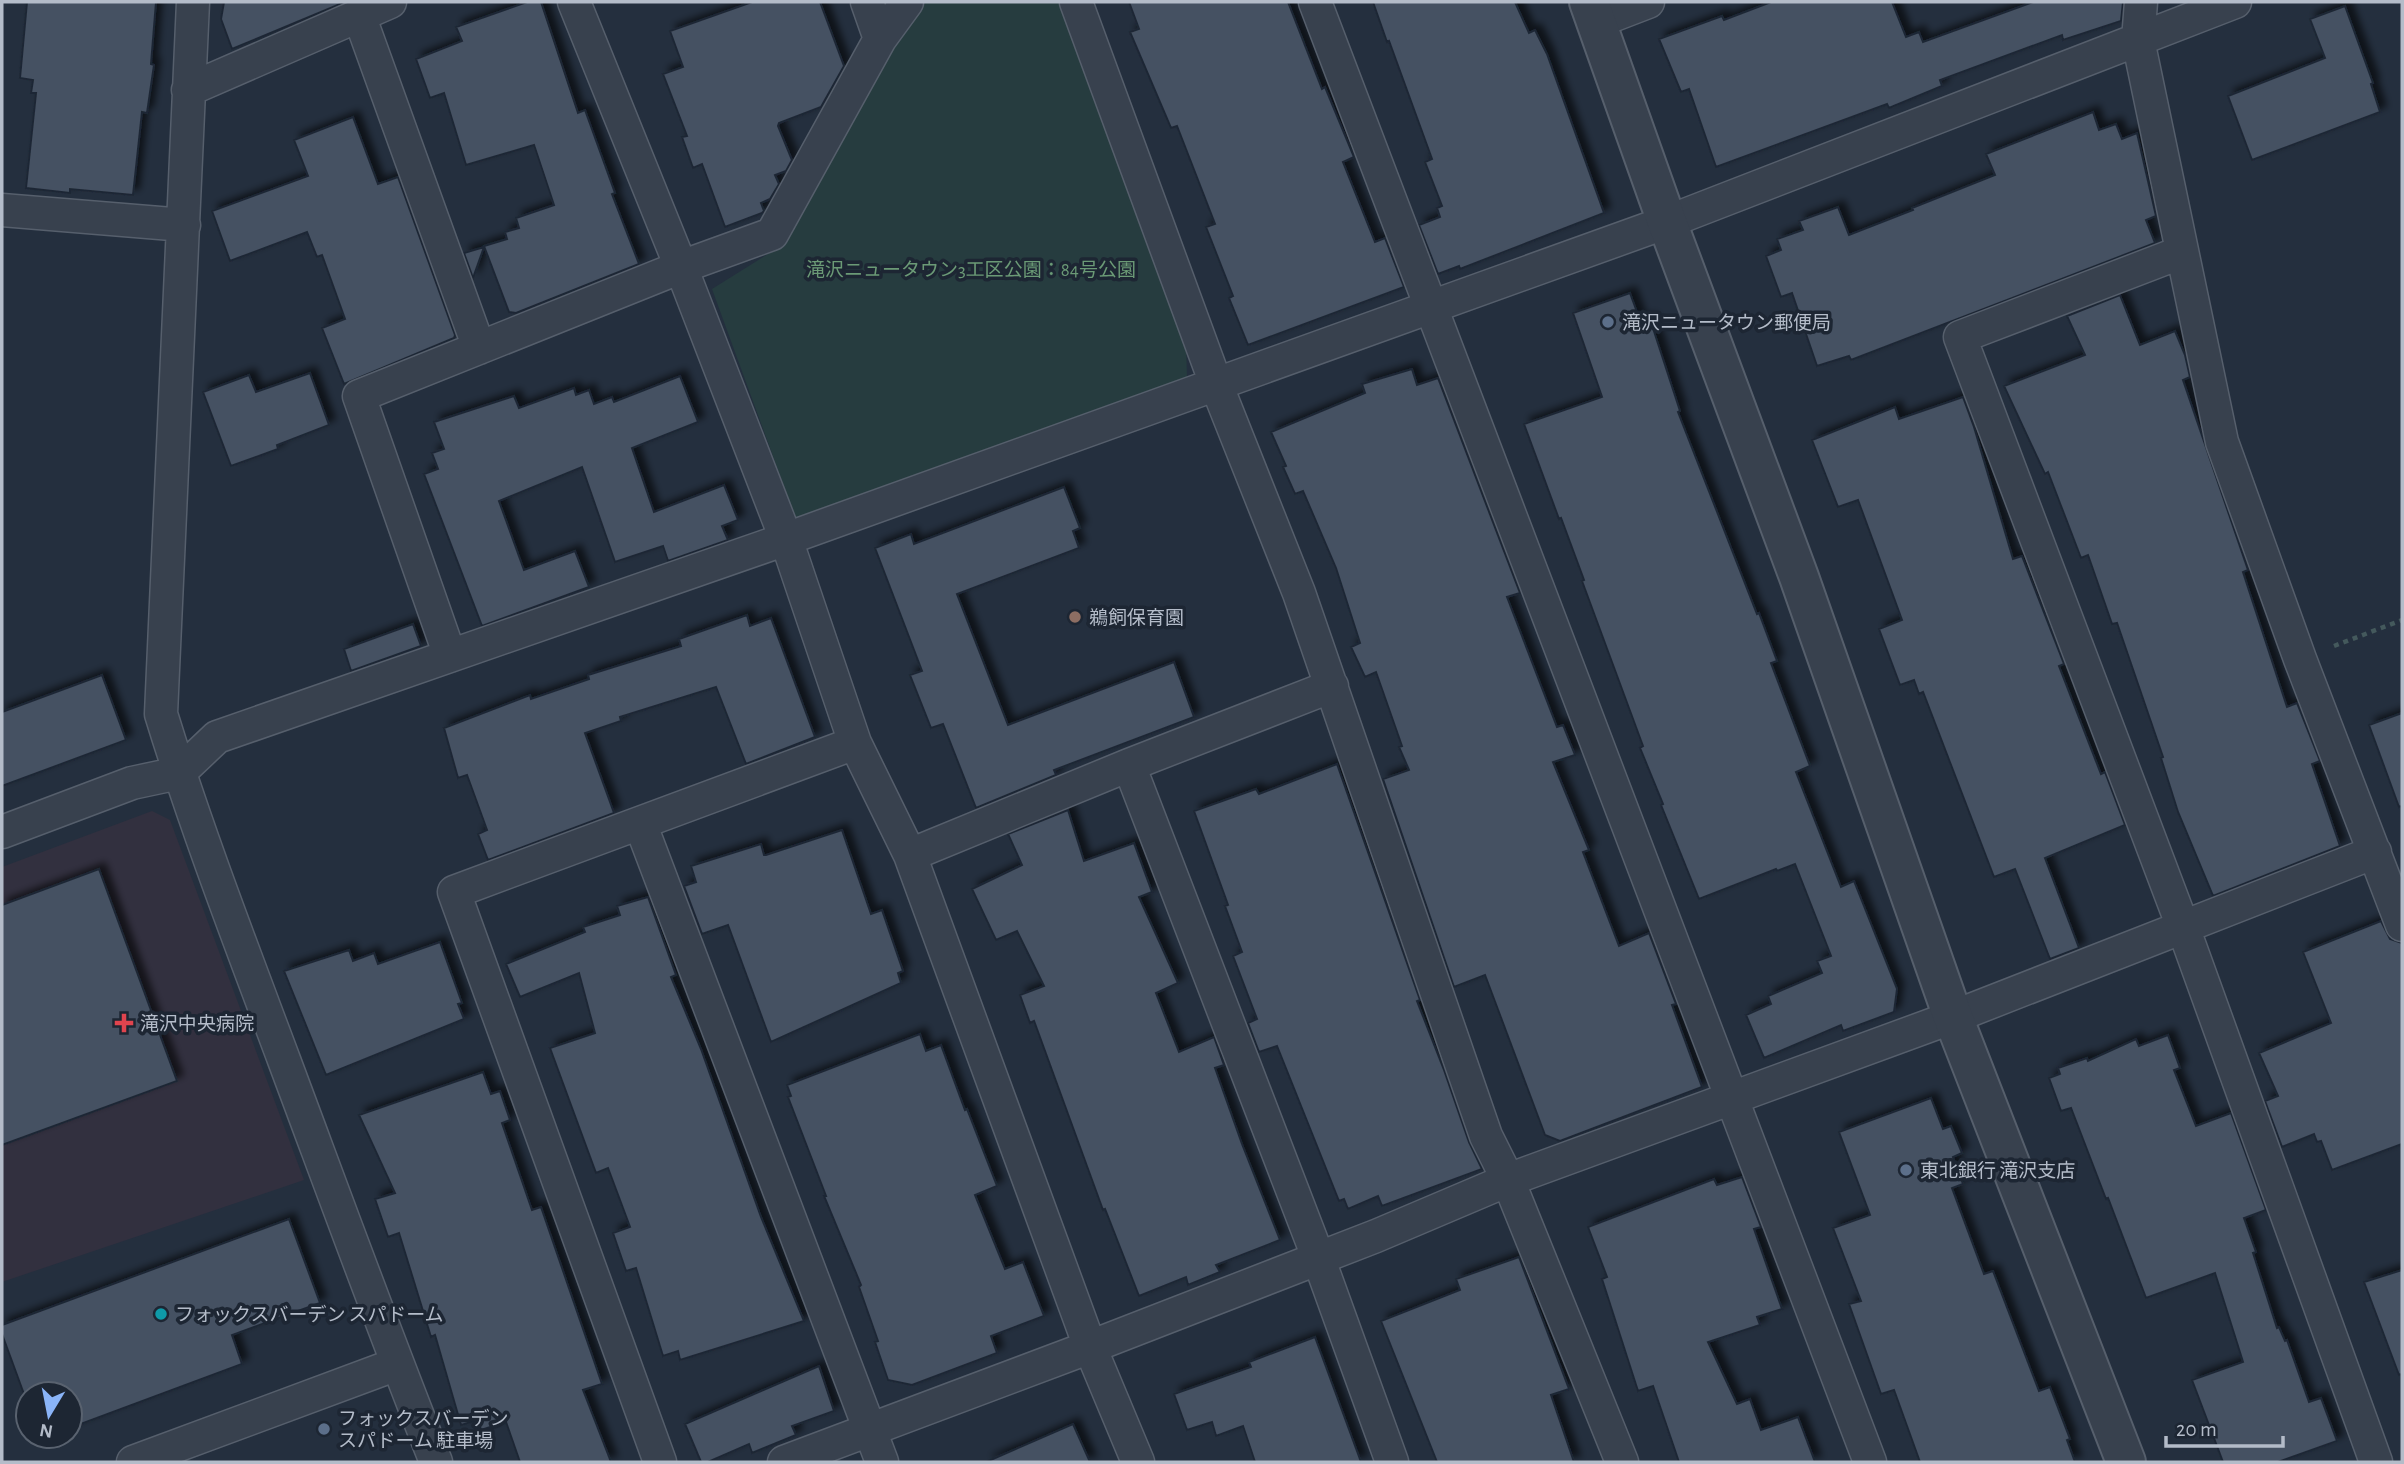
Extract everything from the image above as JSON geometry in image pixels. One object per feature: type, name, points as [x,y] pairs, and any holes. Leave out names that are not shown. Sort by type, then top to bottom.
[{"type":"street","points":[[193,2],[161,714],[179,773],[397,1364],[436,1462]]},
{"type":"street","points":[[188,90],[390,2]]},
{"type":"street","points":[[574,2],[681,267],[786,539],[855,743],[910,855],[1090,1347],[1138,1462]]},
{"type":"street","points":[[867,2],[880,39]]},
{"type":"street","points":[[450,656],[359,396],[681,267],[772,234],[880,39],[907,2]]},
{"type":"street","points":[[1076,2],[1216,384],[1299,593],[1486,1136],[1508,1180],[1622,1462]]},
{"type":"street","points":[[1315,2],[1870,1462]]},
{"type":"street","points":[[1648,2],[1592,12],[1799,577],[1953,1017],[2126,1462]]},
{"type":"street","points":[[2141,2],[2138,40],[2222,442],[2300,659],[2402,925]]},
{"type":"street","points":[[2,832],[132,783],[179,773],[217,737],[786,539],[1667,222],[2235,2]]},
{"type":"street","points":[[359,15],[479,348]]},
{"type":"street","points":[[2,210],[184,225]]},
{"type":"street","points":[[2182,252],[1960,337],[2183,927],[2376,1462]]},
{"type":"street","points":[[910,855],[1129,765],[1332,686]]},
{"type":"street","points":[[660,1462],[454,892],[855,743]]},
{"type":"street","points":[[1129,765],[1318,1257],[1392,1462]]},
{"type":"street","points":[[640,823],[882,1462]]},
{"type":"street","points":[[784,1462],[1376,1236],[1508,1180],[1953,1017],[2375,852]]},
{"type":"street","points":[[134,1462],[397,1364]]},
{"type":"path","points":[[2300,659],[2402,620]]},
{"type":"shaded area","name":"滝沢中央病院","points":[[152,811],[170,820],[304,1180],[2,1282],[2,867]]},
{"type":"green space","name":"滝沢ニュータウン3工区公園：84号公園","points":[[926,2],[1062,2],[1186,338],[1187,380],[797,522],[712,289],[779,247],[890,52]]},
{"type":"building","points":[[27,2],[156,2],[151,64],[154,65],[147,113],[142,112],[133,195],[70,189],[70,193],[26,188],[36,93],[31,93],[33,80],[20,78]]},
{"type":"building","points":[[224,2],[345,2],[232,49],[221,19]]},
{"type":"building","points":[[527,2],[541,2],[578,113],[585,110],[615,193],[612,194],[639,264],[516,313],[509,312],[484,246],[507,239],[505,232],[519,228],[516,218],[554,205],[534,145],[466,165],[444,93],[430,98],[416,59],[462,41],[456,27]]},
{"type":"building","points":[[752,2],[820,2],[844,66],[821,107],[779,123],[792,160],[786,171],[775,175],[779,184],[770,199],[761,203],[764,211],[725,227],[702,164],[693,168],[682,137],[687,136],[663,74],[683,67],[670,31]]},
{"type":"building","points":[[1129,2],[1288,2],[1322,89],[1325,87],[1354,157],[1343,162],[1375,242],[1385,238],[1404,287],[1248,345],[1229,298],[1233,296],[1206,227],[1215,224],[1177,126],[1171,128],[1130,32],[1139,29]]},
{"type":"building","points":[[1373,2],[1515,2],[1529,33],[1535,30],[1547,54],[1604,213],[1460,269],[1459,266],[1438,274],[1419,225],[1440,217],[1437,208],[1442,206],[1425,162],[1432,159]]},
{"type":"building","points":[[1771,2],[1892,2],[1906,37],[1919,32],[1923,42],[2033,2],[2123,2],[2121,21],[2063,40],[2062,35],[1940,80],[1942,86],[1889,108],[1887,104],[1716,167],[1689,89],[1681,92],[1659,39],[1722,16],[1724,20]]},
{"type":"building","points":[[2345,6],[2373,83],[2371,84],[2380,112],[2252,160],[2228,96],[2325,58],[2310,19]]},
{"type":"building","points":[[2093,112],[2099,130],[2116,124],[2122,139],[2137,133],[2156,216],[2146,220],[2155,243],[1851,360],[1849,356],[1817,366],[1792,293],[1781,297],[1766,256],[1781,250],[1777,239],[1803,230],[1799,221],[1838,207],[1849,235],[1913,210],[1912,208],[1995,175],[1986,154]]},
{"type":"building","points":[[353,117],[378,184],[398,177],[455,335],[454,338],[344,384],[322,328],[345,319],[322,255],[317,257],[307,232],[230,261],[212,211],[308,176],[294,140]]},
{"type":"building","points":[[484,247],[473,278],[464,253]]},
{"type":"building","points":[[1630,293],[1641,323],[1650,319],[1680,411],[1678,412],[1777,661],[1771,663],[1810,766],[1796,772],[1841,887],[1854,881],[1897,989],[1894,1012],[1843,1031],[1841,1025],[1764,1058],[1746,1015],[1771,1004],[1768,996],[1822,973],[1817,961],[1831,956],[1795,864],[1699,899],[1640,748],[1643,746],[1582,581],[1584,580],[1524,424],[1602,397],[1573,313]]},
{"type":"building","points":[[2120,295],[2140,345],[2175,331],[2185,355],[2190,377],[2183,380],[2248,570],[2243,572],[2287,707],[2297,703],[2320,761],[2312,764],[2340,846],[2213,896],[2178,812],[2161,758],[2163,757],[2117,623],[2112,624],[2088,555],[2081,558],[2048,472],[2045,474],[2004,386],[2085,355],[2067,316]]},
{"type":"building","points":[[1412,369],[1417,385],[1438,378],[1520,593],[1507,597],[1557,727],[1563,725],[1575,755],[1553,762],[1589,850],[1583,852],[1619,946],[1649,933],[1676,1004],[1672,1005],[1702,1087],[1560,1141],[1545,1135],[1485,975],[1454,987],[1383,779],[1409,770],[1399,747],[1402,746],[1376,672],[1365,677],[1351,647],[1360,643],[1336,568],[1303,491],[1295,494],[1271,432],[1365,393],[1362,384]]},
{"type":"building","points":[[310,373],[329,425],[277,445],[278,449],[231,466],[203,392],[249,375],[256,392]]},
{"type":"building","points":[[680,376],[698,422],[632,448],[654,512],[724,485],[738,520],[722,526],[728,540],[668,561],[663,546],[615,562],[582,467],[499,501],[524,570],[575,551],[589,587],[482,626],[424,474],[438,469],[432,453],[444,449],[434,422],[514,396],[519,408],[574,388],[576,395],[589,390],[594,404],[612,397],[614,402]]},
{"type":"building","points":[[1963,397],[2013,559],[2022,556],[2064,664],[2059,666],[2101,774],[2105,772],[2125,825],[2045,858],[2079,948],[2050,959],[2015,869],[1994,877],[1923,692],[1919,694],[1914,680],[1900,685],[1879,629],[1902,620],[1858,500],[1838,507],[1812,440],[1895,407],[1899,419]]},
{"type":"building","points":[[1064,487],[1080,528],[1073,531],[1079,548],[957,594],[1008,725],[1174,662],[1194,717],[1054,770],[1056,775],[976,808],[943,724],[931,728],[910,675],[922,671],[875,548],[911,534],[914,544]]},
{"type":"building","points":[[747,615],[750,626],[771,618],[815,737],[746,764],[716,687],[620,717],[621,721],[585,733],[614,813],[488,860],[478,834],[487,830],[467,775],[458,778],[444,728],[530,695],[531,699],[589,679],[588,675],[681,646],[679,639]]},
{"type":"building","points":[[413,624],[421,646],[351,671],[344,649]]},
{"type":"building","points":[[102,675],[126,740],[2,786],[2,712]]},
{"type":"building","points":[[2402,713],[2402,806],[2399,807],[2369,725]]},
{"type":"building","points":[[1337,764],[1420,1000],[1417,1001],[1469,1142],[1482,1169],[1382,1206],[1378,1196],[1348,1209],[1344,1199],[1339,1201],[1277,1046],[1259,1052],[1248,1023],[1257,1019],[1233,956],[1242,952],[1194,811],[1256,789],[1259,794]]},
{"type":"building","points":[[1068,810],[1084,861],[1134,843],[1152,892],[1139,897],[1178,983],[1156,993],[1179,1052],[1214,1037],[1224,1065],[1215,1068],[1280,1240],[1216,1265],[1220,1272],[1188,1285],[1186,1277],[1139,1296],[1105,1209],[1103,1210],[1034,1021],[1030,1023],[1020,995],[1044,986],[1017,931],[996,940],[972,889],[1022,865],[1008,834]]},
{"type":"building","points":[[842,830],[871,914],[882,910],[903,971],[898,973],[901,983],[771,1042],[728,925],[702,934],[684,886],[696,882],[691,866],[761,844],[766,855]]},
{"type":"building","name":"滝沢中央病院","points":[[99,869],[177,1081],[2,1145],[2,905]]},
{"type":"building","points":[[648,897],[676,975],[671,977],[701,1049],[761,1217],[804,1321],[680,1360],[678,1351],[663,1356],[636,1268],[626,1271],[613,1233],[630,1227],[608,1168],[596,1173],[550,1048],[595,1033],[579,973],[520,997],[506,964],[585,932],[583,927],[620,915],[617,906]]},
{"type":"building","points":[[2381,921],[2390,939],[2402,943],[2402,1144],[2332,1170],[2321,1141],[2317,1142],[2314,1134],[2282,1147],[2265,1101],[2278,1096],[2259,1053],[2331,1023],[2303,952]]},
{"type":"building","points":[[440,942],[462,1003],[458,1004],[464,1019],[326,1075],[284,971],[349,950],[353,961],[374,953],[378,964]]},
{"type":"building","points":[[920,1034],[926,1051],[941,1045],[997,1186],[975,1195],[1005,1269],[1023,1262],[1044,1316],[991,1336],[997,1353],[912,1385],[888,1380],[859,1287],[861,1285],[824,1196],[788,1097],[791,1096],[787,1085]]},
{"type":"building","points":[[2168,1035],[2180,1068],[2174,1070],[2196,1126],[2231,1113],[2266,1210],[2244,1218],[2277,1328],[2279,1327],[2285,1341],[2287,1340],[2309,1402],[2321,1398],[2337,1441],[2278,1462],[2223,1462],[2192,1380],[2243,1362],[2215,1273],[2146,1298],[2071,1108],[2061,1111],[2049,1078],[2060,1074],[2058,1068],[2087,1058],[2088,1061],[2136,1039],[2139,1046]]},
{"type":"building","points":[[483,1072],[491,1094],[500,1091],[510,1120],[502,1123],[532,1210],[541,1207],[602,1384],[583,1390],[611,1462],[520,1462],[506,1422],[481,1430],[478,1420],[461,1425],[435,1335],[431,1337],[399,1233],[388,1237],[375,1199],[395,1193],[359,1115]]},
{"type":"building","points":[[1931,1098],[1943,1129],[1951,1126],[1962,1153],[1953,1157],[1963,1184],[1952,1188],[1984,1274],[1993,1271],[2039,1391],[2050,1387],[2070,1439],[2067,1440],[2075,1462],[1920,1462],[1894,1390],[1881,1394],[1849,1304],[1861,1301],[1833,1228],[1870,1215],[1839,1132]]},
{"type":"building","points":[[1742,1177],[1761,1227],[1754,1229],[1782,1309],[1757,1317],[1760,1325],[1708,1342],[1737,1404],[1750,1399],[1761,1430],[1798,1417],[1815,1462],[1679,1462],[1653,1386],[1638,1391],[1602,1279],[1607,1277],[1588,1227],[1714,1179],[1717,1185]]},
{"type":"building","name":"フォックスバーデン スパドーム","points":[[289,1219],[320,1303],[232,1335],[242,1364],[84,1423],[84,1380],[19,1380],[2,1334],[2,1325]]},
{"type":"building","points":[[1519,1257],[1569,1389],[1551,1395],[1574,1462],[1437,1462],[1381,1321],[1460,1290],[1456,1279]]},
{"type":"building","points":[[2402,1270],[2402,1374],[2399,1375],[2364,1282]]},
{"type":"building","points":[[1315,1337],[1361,1462],[1255,1462],[1243,1426],[1216,1436],[1212,1422],[1187,1430],[1174,1394],[1251,1367],[1249,1362]]},
{"type":"building","points":[[819,1366],[834,1411],[792,1426],[796,1435],[752,1453],[749,1444],[708,1462],[701,1462],[685,1424]]},
{"type":"building","points":[[1073,1424],[1090,1462],[986,1462]]},
{"type":"place","name":"滝沢ニュータウン郵便局","points":[[1608,322]]},
{"type":"place","name":"鵜飼保育園","points":[[1075,617]]},
{"type":"place","name":"滝沢中央病院","points":[[124,1023]]},
{"type":"place","name":"東北銀行 滝沢支店","points":[[1906,1170]]},
{"type":"place","name":"フォックスバーデン スパドーム","points":[[161,1314]]},
{"type":"place","name":"フォックスバーデン スパドーム 駐車場","points":[[324,1429]]}]
